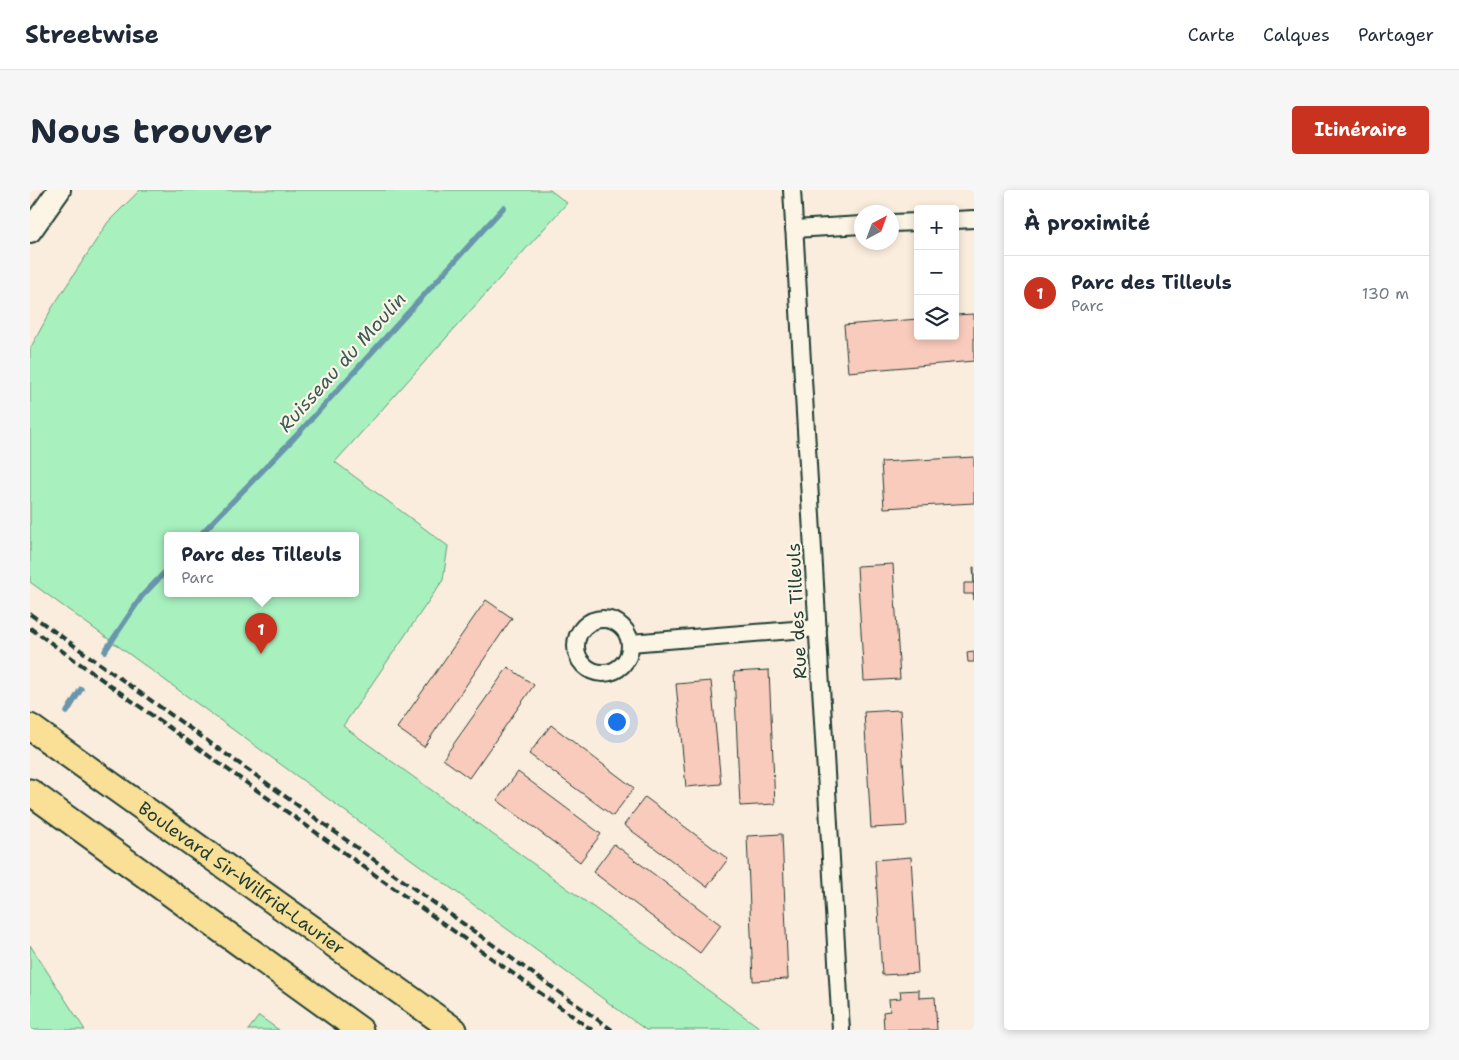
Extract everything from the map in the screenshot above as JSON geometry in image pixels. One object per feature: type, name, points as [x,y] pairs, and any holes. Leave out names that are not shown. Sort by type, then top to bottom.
[{"type":"main road","name":"Boulevard Sir-Wilfrid-Laurier","points":[[30,727],[454,1030]]},
{"type":"main road","points":[[30,792],[360,1030]]},
{"type":"street","points":[[30,231],[60,190]]},
{"type":"street","name":"Rue des Tilleuls","points":[[792,190],[841,1030]]},
{"type":"street","points":[[959,220],[974,218]]},
{"type":"street","points":[[899,223],[914,222]]},
{"type":"street","points":[[794,228],[854,225]]},
{"type":"street","points":[[630,643],[818,628]]},
{"type":"green space","points":[[140,190],[550,190],[567,203],[335,462],[448,546],[443,580],[343,726],[763,1030],[646,1030],[30,582],[30,349],[52,308],[108,222]]},
{"type":"green space","points":[[30,945],[85,1030],[30,1030]]},
{"type":"green space","points":[[259,1016],[279,1030],[248,1030]]},
{"type":"building","points":[[974,314],[974,361],[848,372],[844,325],[914,319],[914,340],[959,340],[959,315]]},
{"type":"building","points":[[974,457],[974,503],[884,508],[881,462]]},
{"type":"building","points":[[893,564],[900,679],[864,681],[857,566]]},
{"type":"building","points":[[964,583],[974,583],[974,594],[964,594]]},
{"type":"building","points":[[486,600],[512,618],[424,747],[397,728]]},
{"type":"building","points":[[974,651],[974,662],[968,662],[967,652]]},
{"type":"building","points":[[508,667],[534,685],[469,778],[443,759]]},
{"type":"building","points":[[769,670],[775,804],[740,806],[734,672]]},
{"type":"building","points":[[711,681],[721,784],[686,787],[676,684]]},
{"type":"building","points":[[900,710],[907,826],[871,828],[864,712]]},
{"type":"building","points":[[551,725],[634,788],[613,816],[529,754]]},
{"type":"building","points":[[518,772],[601,834],[580,862],[497,800]]},
{"type":"building","points":[[645,797],[728,859],[707,887],[624,825]]},
{"type":"building","points":[[782,834],[788,979],[753,981],[747,836]]},
{"type":"building","points":[[614,844],[721,925],[700,953],[593,872]]},
{"type":"building","points":[[911,857],[918,973],[882,975],[875,860]]},
{"type":"building","points":[[919,990],[919,998],[935,997],[937,1030],[884,1030],[883,1012],[890,1011],[889,999],[901,998],[900,991]]},
{"type":"waterway","name":"Ruisseau du Moulin","points":[[203,532],[295,437],[504,207]]},
{"type":"waterway","name":"Ruisseau du Moulin","points":[[105,651],[142,596],[164,573]]},
{"type":"waterway","name":"Ruisseau du Moulin","points":[[67,712],[81,689]]},
{"type":"railway","points":[[30,614],[612,1030]]},
{"type":"railway","points":[[30,628],[592,1030]]},
{"type":"place","name":"Parc des Tilleuls","points":[[261,654]]}]
